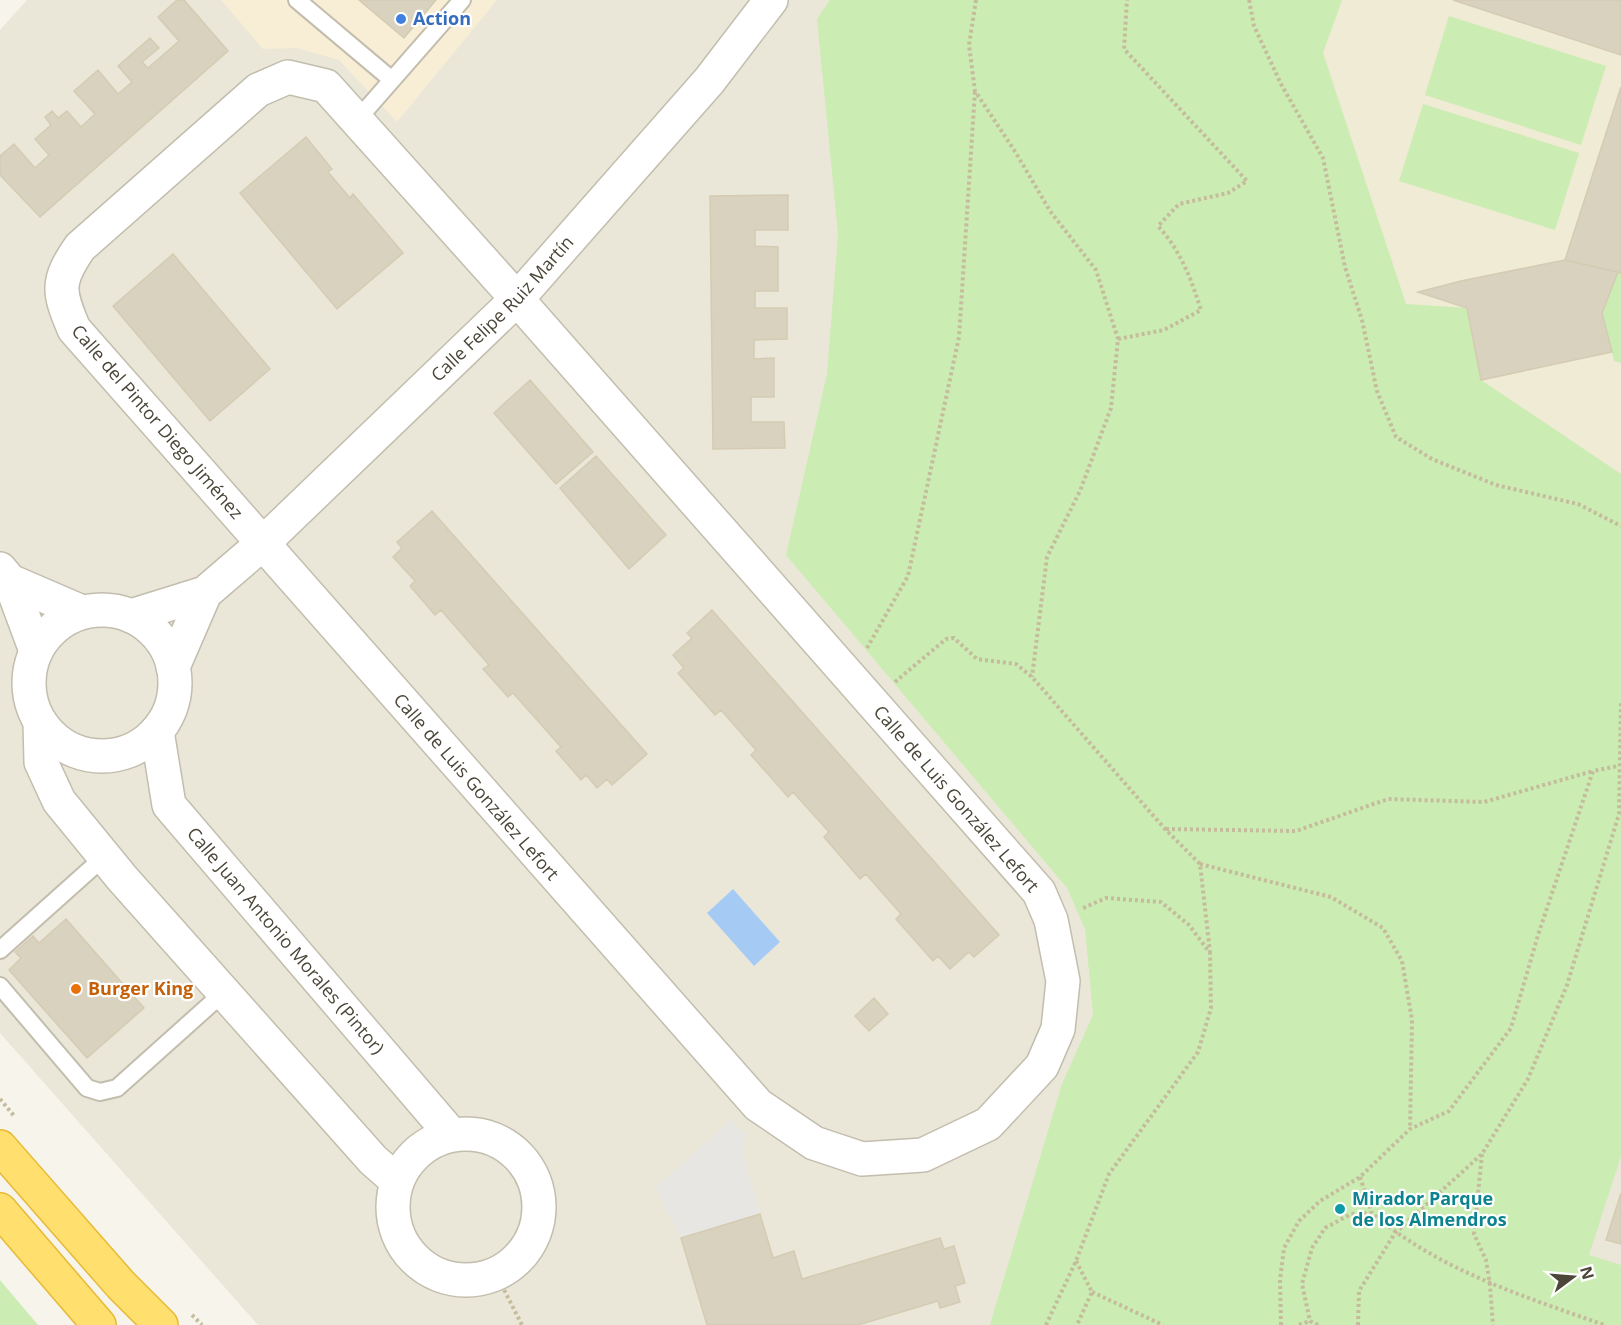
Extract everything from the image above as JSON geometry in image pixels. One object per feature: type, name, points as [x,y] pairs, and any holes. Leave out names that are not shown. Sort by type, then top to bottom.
[{"type":"highway","points":[[0,1147],[121,1285],[160,1325]]},
{"type":"highway","points":[[0,1210],[99,1325]]},
{"type":"street","name":"Calle Felipe Ruiz Martín","points":[[132,616],[205,593],[262,544],[518,299],[709,81],[771,0]]},
{"type":"street","name":"Calle del Pintor Diego Jiménez","points":[[262,544],[74,329],[62,301],[63,272],[80,247],[258,90],[288,77],[326,86],[518,299]]},
{"type":"street","name":"Calle de Luis González Lefort","points":[[262,544],[758,1105],[814,1143],[862,1159],[923,1155],[988,1124],[1042,1066],[1058,1029],[1063,981],[1051,920],[1039,892],[518,299]]},
{"type":"street","points":[[5,575],[82,612]]},
{"type":"street","points":[[5,575],[36,651]]},
{"type":"street","name":"Calle Felipe Ruiz Martín","points":[[173,667],[205,593]]},
{"type":"street","points":[[107,610],[132,616],[151,628],[165,646],[173,667],[175,690],[169,712],[157,731],[139,746],[119,754],[96,756],[74,751],[55,739],[40,722],[32,704],[30,668],[36,651],[47,634],[63,620],[82,612],[107,610]]},
{"type":"street","points":[[40,722],[41,762],[59,801],[104,857],[223,993],[373,1160],[397,1181]]},
{"type":"street","name":"Calle Juan Antonio Morales (Pintor)","points":[[157,731],[169,806],[450,1133]]},
{"type":"street","points":[[450,1133],[469,1133],[493,1138],[514,1151],[529,1170],[538,1193],[538,1218],[531,1241],[516,1261],[496,1274],[472,1281],[448,1278],[425,1269],[407,1251],[396,1230],[392,1206],[397,1181],[407,1162],[424,1146],[450,1133]]},
{"type":"lane","points":[[297,0],[392,80]]},
{"type":"lane","points":[[357,120],[462,0]]},
{"type":"lane","points":[[0,950],[104,857]]},
{"type":"lane","points":[[0,986],[87,1088],[100,1092],[117,1088],[223,993]]},
{"type":"path","points":[[861,690],[908,576],[959,337],[975,91],[969,45],[976,0]]},
{"type":"path","points":[[1119,339],[1164,330],[1201,310],[1189,273],[1170,240],[1158,226],[1179,204],[1228,193],[1247,181],[1124,49],[1127,0]]},
{"type":"path","points":[[1249,0],[1254,26],[1281,84],[1323,158],[1345,267],[1362,320],[1377,390],[1396,437],[1432,459],[1486,481],[1578,504],[1621,526]]},
{"type":"path","points":[[975,91],[1016,153],[1050,211],[1096,270],[1119,339],[1111,408],[1080,491],[1047,557],[1032,677]]},
{"type":"path","points":[[861,690],[946,639],[954,638],[977,659],[1016,664],[1032,677],[1165,829],[1200,864],[1330,897],[1383,928],[1401,962],[1412,1020],[1410,1129]]},
{"type":"path","points":[[1358,1325],[1359,1291],[1395,1233],[1482,1154],[1528,1079],[1567,985],[1619,814],[1618,766],[1621,703]]},
{"type":"path","points":[[1165,829],[1296,831],[1388,799],[1484,802],[1618,766]]},
{"type":"path","points":[[1281,1325],[1280,1280],[1284,1248],[1299,1221],[1313,1208],[1360,1177],[1410,1129],[1449,1111],[1511,1028],[1538,935],[1593,771]]},
{"type":"path","points":[[1046,1325],[1076,1261],[1109,1174],[1198,1052],[1211,1008],[1210,953],[1200,864]]},
{"type":"path","points":[[1051,920],[1106,898],[1161,902],[1190,925],[1210,953]]},
{"type":"path","points":[[1482,1154],[1474,1234],[1486,1260],[1493,1325]]},
{"type":"path","points":[[1360,1177],[1372,1213],[1395,1233],[1490,1285],[1604,1325]]},
{"type":"path","points":[[1310,1321],[1302,1284],[1312,1248],[1325,1228],[1351,1214],[1372,1213]]},
{"type":"path","points":[[1076,1261],[1092,1292],[1163,1325]]},
{"type":"path","points":[[496,1274],[522,1325]]},
{"type":"path","points":[[1077,1325],[1092,1292]]},
{"type":"path","points":[[1299,1325],[1310,1321],[1318,1325]]},
{"type":"shaded area","points":[[27,0],[1621,0],[1621,1325],[258,1325],[0,1033],[0,30]]},
{"type":"shaded area","points":[[221,0],[497,0],[397,122],[339,60],[297,48],[263,49]]},
{"type":"shaded area","points":[[1342,0],[1621,0],[1621,474],[1481,380],[1467,308],[1406,304],[1323,53]]},
{"type":"shaded area","points":[[731,1120],[746,1135],[742,1152],[760,1214],[681,1238],[655,1188]]},
{"type":"green space","points":[[830,0],[1342,0],[1323,53],[1406,304],[1467,308],[1481,380],[1621,474],[1621,1156],[1589,1255],[1621,1265],[1621,1325],[990,1325],[1062,1084],[1093,1015],[1085,929],[1067,888],[786,555],[827,374],[838,234],[817,19]]},
{"type":"green space","points":[[1449,16],[1606,66],[1581,145],[1425,95]]},
{"type":"green space","points":[[1423,104],[1579,153],[1555,230],[1399,181]]},
{"type":"green space","points":[[1618,272],[1621,273],[1621,363],[1614,361],[1602,313]]},
{"type":"green space","points":[[0,1280],[38,1325],[0,1325]]},
{"type":"water","points":[[733,889],[780,942],[754,966],[707,913]]},
{"type":"building","points":[[177,0],[184,0],[228,51],[40,217],[0,175],[0,156],[14,144],[35,168],[49,155],[35,139],[51,125],[45,117],[52,111],[58,118],[67,111],[81,127],[95,114],[74,91],[98,70],[118,94],[132,82],[118,66],[150,38],[159,48],[142,62],[148,68],[179,41],[158,17]]},
{"type":"building","name":"Action","points":[[359,0],[436,0],[404,38]]},
{"type":"building","points":[[1453,0],[1621,0],[1621,55]]},
{"type":"building","points":[[1621,87],[1621,273],[1565,260]]},
{"type":"building","points":[[306,137],[332,169],[328,172],[350,198],[353,194],[403,253],[337,309],[240,193]]},
{"type":"building","points":[[788,195],[788,230],[755,230],[755,246],[778,247],[778,291],[755,291],[755,308],[787,308],[787,339],[754,340],[754,359],[774,358],[774,397],[751,397],[751,422],[784,422],[785,448],[713,449],[710,196]]},
{"type":"building","points":[[173,254],[270,369],[210,421],[113,306]]},
{"type":"building","points":[[1565,260],[1618,272],[1602,313],[1612,352],[1481,380],[1467,308],[1418,292],[1461,281]]},
{"type":"building","points":[[530,380],[593,452],[556,484],[494,413]]},
{"type":"building","points":[[596,456],[666,535],[629,569],[560,488]]},
{"type":"building","points":[[432,511],[647,754],[612,785],[607,779],[597,788],[586,775],[581,780],[556,751],[561,747],[513,693],[508,697],[483,669],[489,665],[441,610],[435,615],[410,586],[415,581],[393,557],[402,548],[397,542]]},
{"type":"building","points":[[712,610],[999,935],[974,957],[969,952],[950,969],[938,956],[933,961],[896,919],[901,914],[866,874],[860,879],[824,837],[829,832],[793,792],[788,797],[751,755],[756,750],[721,710],[715,715],[678,673],[684,668],[673,655],[692,638],[687,633]]},
{"type":"building","name":"Burger King","points":[[66,919],[144,1008],[87,1058],[9,970],[21,958],[15,952],[33,936],[39,943]]},
{"type":"building","points":[[874,998],[888,1014],[869,1031],[855,1016]]},
{"type":"building","points":[[1621,1193],[1621,1244],[1606,1240]]},
{"type":"building","points":[[760,1214],[773,1258],[794,1251],[802,1279],[940,1238],[944,1249],[954,1246],[965,1283],[955,1286],[960,1302],[940,1308],[938,1301],[858,1325],[707,1325],[681,1238]]},
{"type":"place","name":"Action","points":[[401,19]]},
{"type":"place","name":"Burger King","points":[[76,989]]},
{"type":"place","name":"Mirador Parque de los Almendros","points":[[1340,1209]]}]
